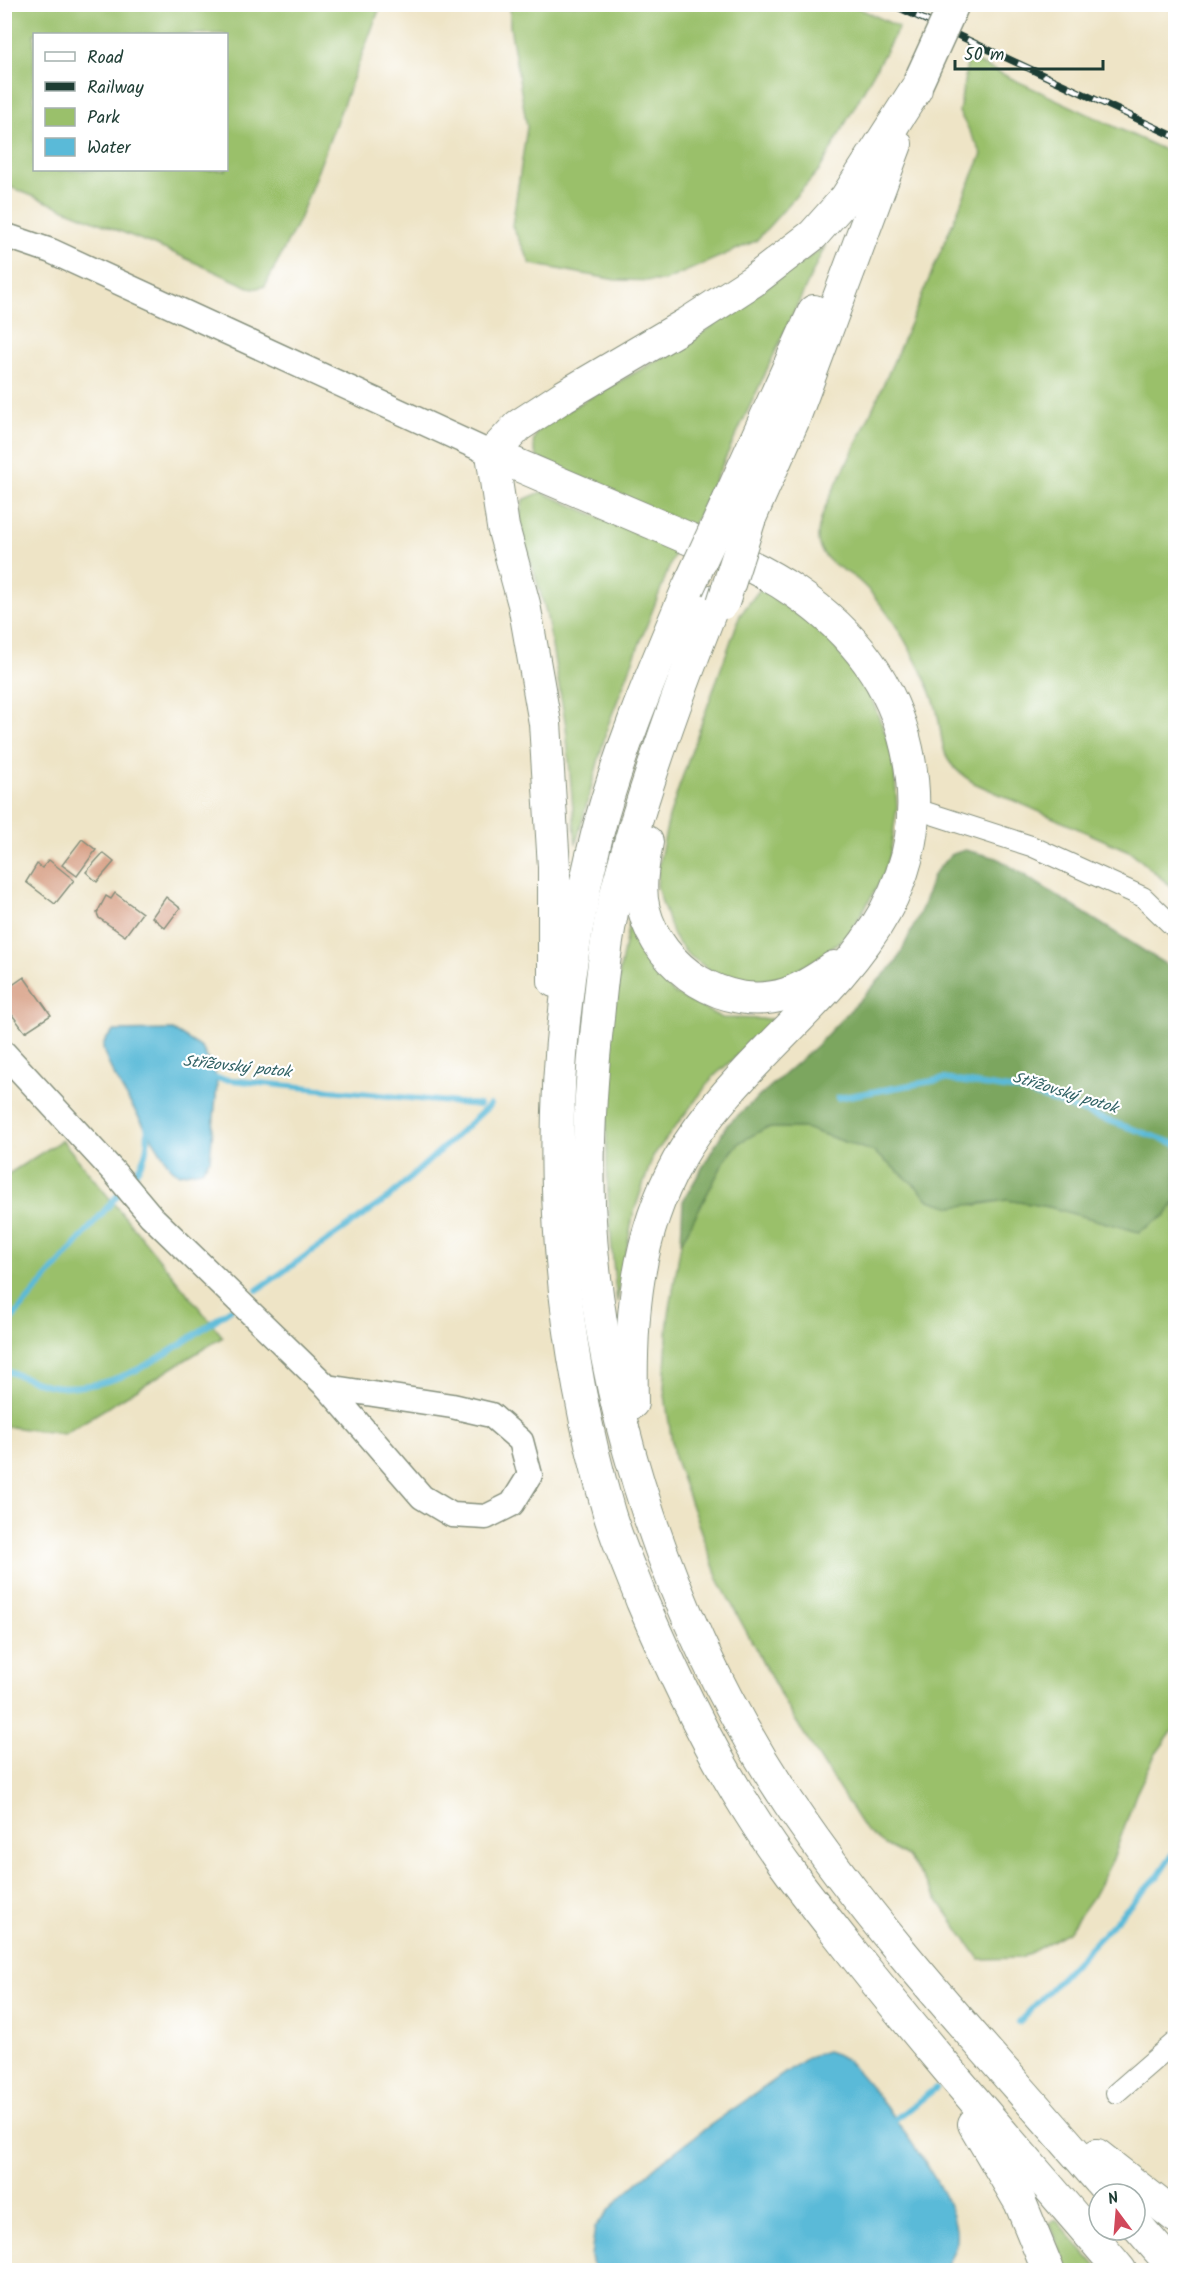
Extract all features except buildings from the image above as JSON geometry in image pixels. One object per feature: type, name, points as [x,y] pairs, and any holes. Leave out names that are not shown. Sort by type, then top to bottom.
[{"type":"highway","points":[[492,454],[518,426],[753,281],[813,235],[846,198],[917,86]]},
{"type":"highway","points":[[917,86],[793,421],[738,513],[709,597],[617,888],[601,990],[589,1096],[589,1205],[602,1318],[617,1404],[665,1559],[698,1640],[789,1803],[892,1940],[1101,2182]]},
{"type":"highway","points":[[492,454],[768,575],[818,609],[844,631],[885,687],[904,736],[910,760],[913,808],[906,860],[886,908],[865,945],[847,969],[730,1089],[680,1157],[664,1188],[642,1255],[634,1309],[633,1459]]},
{"type":"highway","points":[[492,454],[503,527],[524,604],[545,723],[554,867],[558,1210],[568,1326],[609,1514],[665,1654],[733,1785],[755,1822],[889,2000],[1120,2271]]},
{"type":"highway","points":[[558,1090],[571,966],[582,899],[598,832],[626,742],[709,597]]},
{"type":"highway","points":[[709,597],[649,835],[641,888],[644,910],[650,927],[677,966],[695,981],[735,996],[759,998],[785,995],[809,984],[838,965],[886,908]]},
{"type":"highway","points":[[889,2000],[1000,2165],[1020,2202],[1048,2271]]},
{"type":"highway","points":[[1044,2115],[1176,2217]]},
{"type":"highway","points":[[1147,2237],[1176,2270]]},
{"type":"main road","points":[[917,86],[954,4]]},
{"type":"street","points":[[4,235],[51,250],[492,454]]},
{"type":"street","points":[[913,808],[1031,846],[1143,897],[1176,929]]},
{"type":"street","points":[[4,1053],[114,1172],[151,1216],[327,1387],[422,1497],[452,1515],[486,1517],[512,1504],[530,1475],[521,1441],[491,1415],[452,1406],[327,1387]]},
{"type":"street","points":[[1116,2093],[1176,2041]]},
{"type":"green space","points":[[5,4],[381,5],[299,220],[265,286],[253,289],[174,253],[5,185]]},
{"type":"green space","points":[[510,5],[852,5],[899,27],[820,169],[756,241],[664,281],[616,280],[531,264],[512,226],[527,127],[510,26]]},
{"type":"green space","points":[[968,58],[1175,155],[1175,890],[1131,852],[974,783],[955,768],[946,755],[937,710],[930,690],[899,631],[867,589],[853,576],[831,562],[819,545],[819,525],[828,501],[885,382],[982,154],[959,112]]},
{"type":"green space","points":[[825,246],[693,527],[538,458],[533,443],[544,423],[685,345]]},
{"type":"green space","points":[[541,492],[676,550],[608,725],[576,844],[566,726],[546,612],[523,536],[520,516],[523,500]]},
{"type":"green space","points":[[760,589],[808,622],[832,643],[870,695],[888,740],[894,763],[897,807],[890,855],[882,879],[850,933],[815,960],[782,978],[746,981],[714,973],[687,954],[673,936],[657,887],[658,867],[669,817],[682,778],[740,615]]},
{"type":"green space","points":[[965,850],[997,858],[1170,967],[1175,975],[1175,1202],[1166,1215],[1139,1232],[1049,1207],[1007,1200],[952,1207],[929,1200],[916,1186],[874,1152],[805,1128],[766,1128],[740,1142],[725,1160],[681,1243],[683,1201],[727,1125],[816,1046],[897,961],[923,906],[933,875],[950,855]]},
{"type":"green space","points":[[629,922],[650,971],[675,994],[722,1018],[771,1019],[764,1033],[714,1076],[653,1156],[633,1215],[617,1303],[609,1205],[606,1105],[611,1024]]},
{"type":"green space","points":[[765,1128],[805,1128],[874,1152],[916,1186],[929,1200],[977,1205],[1007,1200],[1049,1207],[1139,1232],[1166,1215],[1175,1202],[1175,1728],[1155,1755],[1136,1794],[1113,1859],[1093,1897],[1068,1932],[1021,1958],[979,1959],[908,1857],[885,1845],[865,1830],[787,1707],[718,1579],[674,1457],[664,1388],[668,1320],[681,1243],[725,1160],[740,1142]]},
{"type":"green space","points":[[62,1140],[223,1337],[64,1434],[4,1426],[5,1176]]},
{"type":"green space","points":[[1056,2220],[1099,2270],[1067,2270],[1050,2223]]},
{"type":"water","points":[[173,1030],[202,1048],[215,1073],[217,1086],[210,1159],[202,1170],[179,1174],[170,1167],[111,1070],[103,1046],[114,1031]]},
{"type":"water","points":[[827,2051],[847,2061],[875,2092],[926,2164],[940,2188],[950,2208],[956,2237],[953,2254],[943,2270],[594,2270],[591,2256],[595,2227],[620,2198],[661,2162],[709,2126],[808,2057]]},
{"type":"waterway","name":"Střížovský potok","points":[[211,1078],[479,1105]]},
{"type":"waterway","name":"Střížovský potok","points":[[838,1098],[944,1079],[1023,1091],[1176,1144]]},
{"type":"waterway","points":[[257,1290],[388,1198],[490,1105]]},
{"type":"waterway","name":"Střížovský potok","points":[[129,1181],[145,1154],[148,1140],[147,1123]]},
{"type":"waterway","name":"Střížovský potok","points":[[4,1328],[123,1189]]},
{"type":"waterway","points":[[4,1370],[53,1386],[78,1387],[102,1383],[125,1375],[169,1352],[231,1309]]},
{"type":"waterway","points":[[1019,2022],[1157,1877],[1176,1849]]},
{"type":"waterway","points":[[889,2124],[936,2088]]},
{"type":"railway","points":[[891,4],[1176,137]]}]
